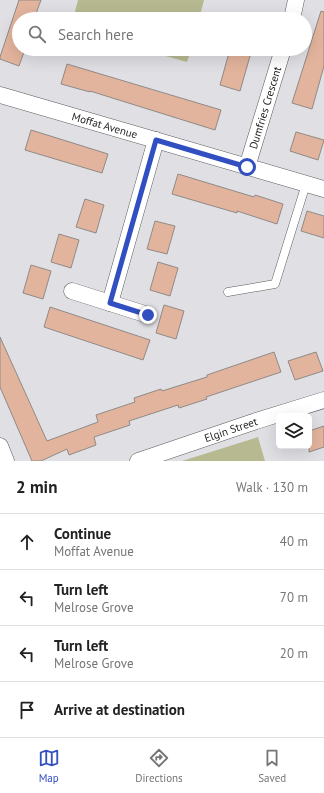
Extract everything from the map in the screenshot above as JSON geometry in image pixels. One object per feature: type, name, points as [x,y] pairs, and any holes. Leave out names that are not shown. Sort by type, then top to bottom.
[{"type":"street","points":[[293,12],[296,0]]},
{"type":"street","name":"Dumfries Crescent","points":[[247,167],[282,56]]},
{"type":"street","name":"Moffat Avenue","points":[[0,95],[324,190]]},
{"type":"street","points":[[110,303],[156,140]]},
{"type":"street","points":[[72,291],[148,315]]},
{"type":"street","name":"Elgin Street","points":[[138,461],[204,438],[324,400]]},
{"type":"street","points":[[0,446],[6,461]]},
{"type":"lane","points":[[228,292],[275,284],[306,184]]},
{"type":"green space","points":[[78,0],[204,0],[201,12],[75,12]]},
{"type":"green space","points":[[166,56],[189,56],[187,62]]},
{"type":"green space","points":[[258,437],[265,461],[182,461]]},
{"type":"building","points":[[19,0],[41,0],[37,12],[15,12]]},
{"type":"building","points":[[321,11],[324,12],[324,66],[312,109],[292,103],[307,56],[312,56],[312,40]]},
{"type":"building","points":[[12,21],[12,56],[23,56],[19,66],[0,59]]},
{"type":"building","points":[[228,56],[250,56],[240,91],[220,85]]},
{"type":"building","points":[[67,64],[221,110],[215,130],[90,91],[61,84]]},
{"type":"building","points":[[31,130],[108,154],[102,173],[25,150]]},
{"type":"building","points":[[296,132],[324,140],[318,160],[290,151]]},
{"type":"building","points":[[178,174],[254,197],[255,195],[283,204],[277,224],[237,211],[237,213],[172,194]]},
{"type":"building","points":[[85,199],[104,205],[96,233],[76,227]]},
{"type":"building","points":[[307,211],[324,216],[324,238],[301,231]]},
{"type":"building","points":[[155,221],[175,226],[167,254],[147,249]]},
{"type":"building","points":[[59,234],[79,240],[71,268],[51,262]]},
{"type":"building","points":[[158,262],[178,268],[170,296],[150,290]]},
{"type":"building","points":[[31,265],[51,271],[43,299],[23,293]]},
{"type":"building","points":[[164,305],[184,311],[176,339],[156,333]]},
{"type":"building","points":[[50,307],[150,340],[143,360],[44,327]]},
{"type":"building","points":[[0,337],[47,441],[98,422],[96,415],[135,402],[134,398],[207,377],[207,375],[274,352],[281,372],[206,397],[207,399],[179,408],[178,405],[129,421],[130,425],[94,437],[96,445],[69,455],[67,449],[41,461],[32,461],[0,387]]},
{"type":"building","points":[[316,352],[323,371],[295,380],[288,361]]},
{"type":"building","points":[[324,426],[324,447],[309,452],[309,449],[312,449],[312,430]]},
{"type":"route","points":[[148,315],[110,303],[156,140],[247,167]]}]
